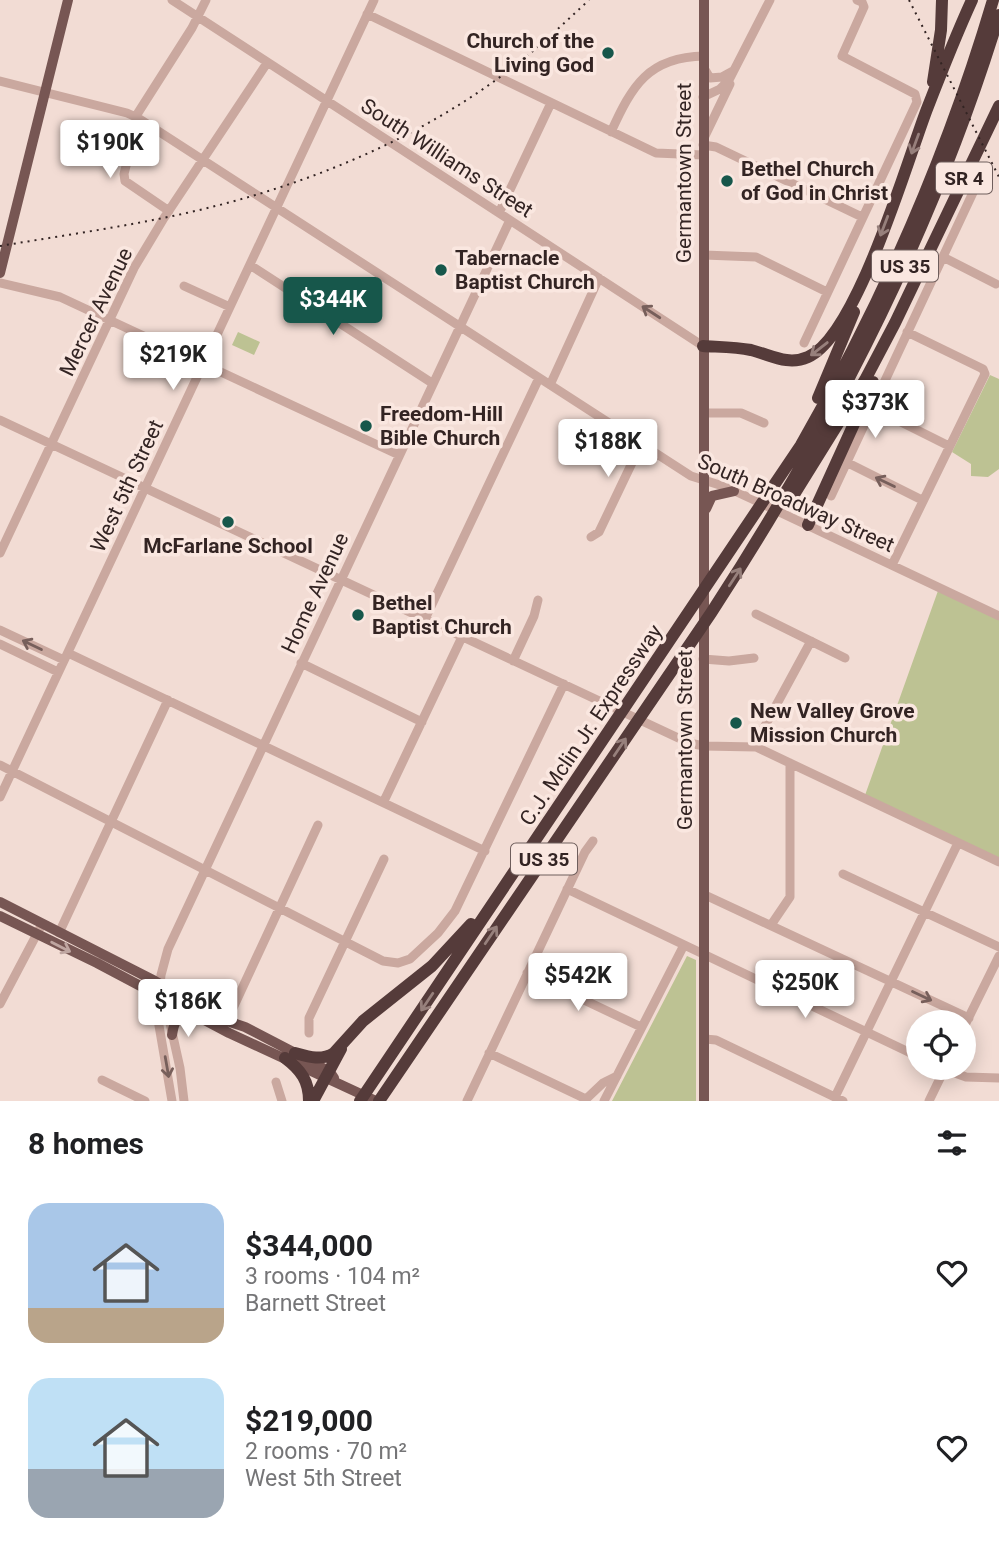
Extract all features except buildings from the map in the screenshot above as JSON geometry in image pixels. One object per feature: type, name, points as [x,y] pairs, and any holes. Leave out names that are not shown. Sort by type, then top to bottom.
[{"type":"highway","name":"SR 4","points":[[779,479],[830,375],[928,107],[938,53],[942,0]]},
{"type":"highway","points":[[928,107],[972,0]]},
{"type":"highway","name":"US 35","points":[[779,479],[820,412],[898,258],[952,124],[993,0]]},
{"type":"highway","name":"US 35","points":[[779,511],[850,379],[912,249],[948,165],[999,15]]},
{"type":"highway","name":"SR 4","points":[[758,541],[841,422],[895,323],[999,107]]},
{"type":"highway","points":[[703,346],[752,351],[783,360],[809,357],[831,338],[846,315],[866,271]]},
{"type":"highway","points":[[808,525],[885,356],[895,323]]},
{"type":"highway","name":"C.J. Mclin Jr. Expressway","points":[[360,1101],[779,479]]},
{"type":"highway","name":"C.J. Mclin Jr. Expressway","points":[[377,1101],[634,727],[758,541]]},
{"type":"highway","points":[[290,1056],[321,1058],[334,1053],[372,1013],[448,950],[491,904]]},
{"type":"highway","points":[[311,1101],[343,1045]]},
{"type":"highway","points":[[290,1056],[302,1073],[311,1101]]},
{"type":"highway","points":[[384,1101],[396,1076]]},
{"type":"main road","points":[[0,271],[68,0]]},
{"type":"main road","name":"Germantown Street","points":[[704,0],[704,1101]]},
{"type":"main road","points":[[705,512],[712,496],[734,491]]},
{"type":"main road","points":[[0,902],[227,1021],[245,1027],[290,1056]]},
{"type":"main road","points":[[0,916],[192,1014],[290,1056],[377,1101]]},
{"type":"main road","points":[[172,1035],[176,1019],[192,1014]]},
{"type":"street","name":"South Williams Street","points":[[172,0],[703,346]]},
{"type":"street","points":[[169,211],[125,181],[124,174],[137,117],[206,0]]},
{"type":"street","name":"West 5th Street","points":[[0,797],[374,0]]},
{"type":"street","points":[[703,97],[725,85],[770,0]]},
{"type":"street","points":[[804,343],[917,102],[917,97],[912,92],[842,56],[860,2]]},
{"type":"street","points":[[367,14],[664,155],[716,147],[862,217]]},
{"type":"street","points":[[611,132],[626,99],[648,73],[677,58],[704,56]]},
{"type":"street","name":"Mercer Avenue","points":[[0,553],[134,268],[267,63]]},
{"type":"street","points":[[704,68],[710,78],[719,78],[729,74],[738,63]]},
{"type":"street","points":[[703,147],[738,63]]},
{"type":"street","name":"South Broadway Street","points":[[0,81],[137,117],[691,476],[734,491],[999,616]]},
{"type":"street","points":[[499,213],[551,103]]},
{"type":"street","points":[[831,496],[977,184]]},
{"type":"street","name":"Home Avenue","points":[[160,984],[169,949],[205,870],[510,220]]},
{"type":"street","points":[[704,255],[756,257],[827,292]]},
{"type":"street","points":[[943,257],[996,284]]},
{"type":"street","points":[[250,265],[432,383]]},
{"type":"street","points":[[550,385],[599,278]]},
{"type":"street","points":[[0,283],[60,297],[399,455]]},
{"type":"street","points":[[184,286],[230,307]]},
{"type":"street","points":[[892,565],[984,371],[907,332]]},
{"type":"street","points":[[425,619],[540,378]]},
{"type":"street","points":[[873,408],[949,446]]},
{"type":"street","points":[[704,413],[741,413],[764,423]]},
{"type":"street","points":[[0,421],[689,743],[704,746],[754,746],[999,862]]},
{"type":"street","points":[[591,537],[599,532],[641,444]]},
{"type":"street","points":[[848,463],[922,500]]},
{"type":"street","points":[[513,661],[534,616],[538,600]]},
{"type":"street","points":[[756,614],[845,659]]},
{"type":"street","points":[[0,630],[168,700],[485,850]]},
{"type":"street","points":[[384,801],[462,637]]},
{"type":"street","points":[[754,746],[810,641]]},
{"type":"street","points":[[0,644],[58,671]]},
{"type":"street","points":[[703,659],[729,661],[754,658]]},
{"type":"street","points":[[301,663],[422,722]]},
{"type":"street","points":[[0,765],[383,961],[398,963],[410,959],[447,923],[464,894],[564,684]]},
{"type":"street","points":[[60,933],[168,700]]},
{"type":"street","points":[[771,925],[790,897],[790,762]]},
{"type":"street","points":[[227,1021],[318,825]]},
{"type":"street","points":[[467,1101],[585,852],[593,841]]},
{"type":"street","points":[[705,1039],[716,1040],[839,1099],[867,1033],[958,843]]},
{"type":"street","points":[[309,1033],[309,1018],[384,859]]},
{"type":"street","points":[[843,874],[999,947]]},
{"type":"street","points":[[567,890],[906,1051]]},
{"type":"street","points":[[705,895],[952,1010]]},
{"type":"street","points":[[0,1004],[42,923]]},
{"type":"street","points":[[604,1101],[684,945]]},
{"type":"street","points":[[973,1010],[999,956]]},
{"type":"street","points":[[527,973],[641,1027]]},
{"type":"street","points":[[160,984],[180,1068],[184,1101]]},
{"type":"street","points":[[162,998],[157,1014],[172,1101]]},
{"type":"street","points":[[489,1053],[585,1100],[604,1083],[617,1076]]},
{"type":"street","points":[[976,1077],[999,1078]]},
{"type":"street","points":[[102,1080],[145,1101]]},
{"type":"street","points":[[929,1101],[939,1080]]},
{"type":"street","points":[[276,1082],[282,1101]]},
{"type":"green space","points":[[238,332],[260,342],[254,355],[232,345]]},
{"type":"green space","points":[[990,375],[999,379],[999,469],[988,477],[971,476],[971,464],[952,452]]},
{"type":"green space","points":[[939,588],[999,616],[999,862],[864,798]]},
{"type":"green space","points":[[687,956],[696,960],[696,1101],[612,1101]]},
{"type":"railway","points":[[0,246],[122,226],[208,208],[296,182],[339,166],[382,147],[462,103],[523,59],[589,0]]},
{"type":"railway","points":[[909,0],[999,177]]},
{"type":"place","name":"Church of the Living God","points":[[608,53]]},
{"type":"place","name":"Bethel Church of God in Christ","points":[[727,181]]},
{"type":"place","name":"Tabernacle Baptist Church","points":[[441,270]]},
{"type":"place","name":"Freedom-Hill Bible Church","points":[[366,426]]},
{"type":"place","name":"McFarlane School","points":[[228,522]]},
{"type":"place","name":"Bethel Baptist Church","points":[[358,615]]},
{"type":"place","name":"New Valley Grove Mission Church","points":[[736,723]]}]
